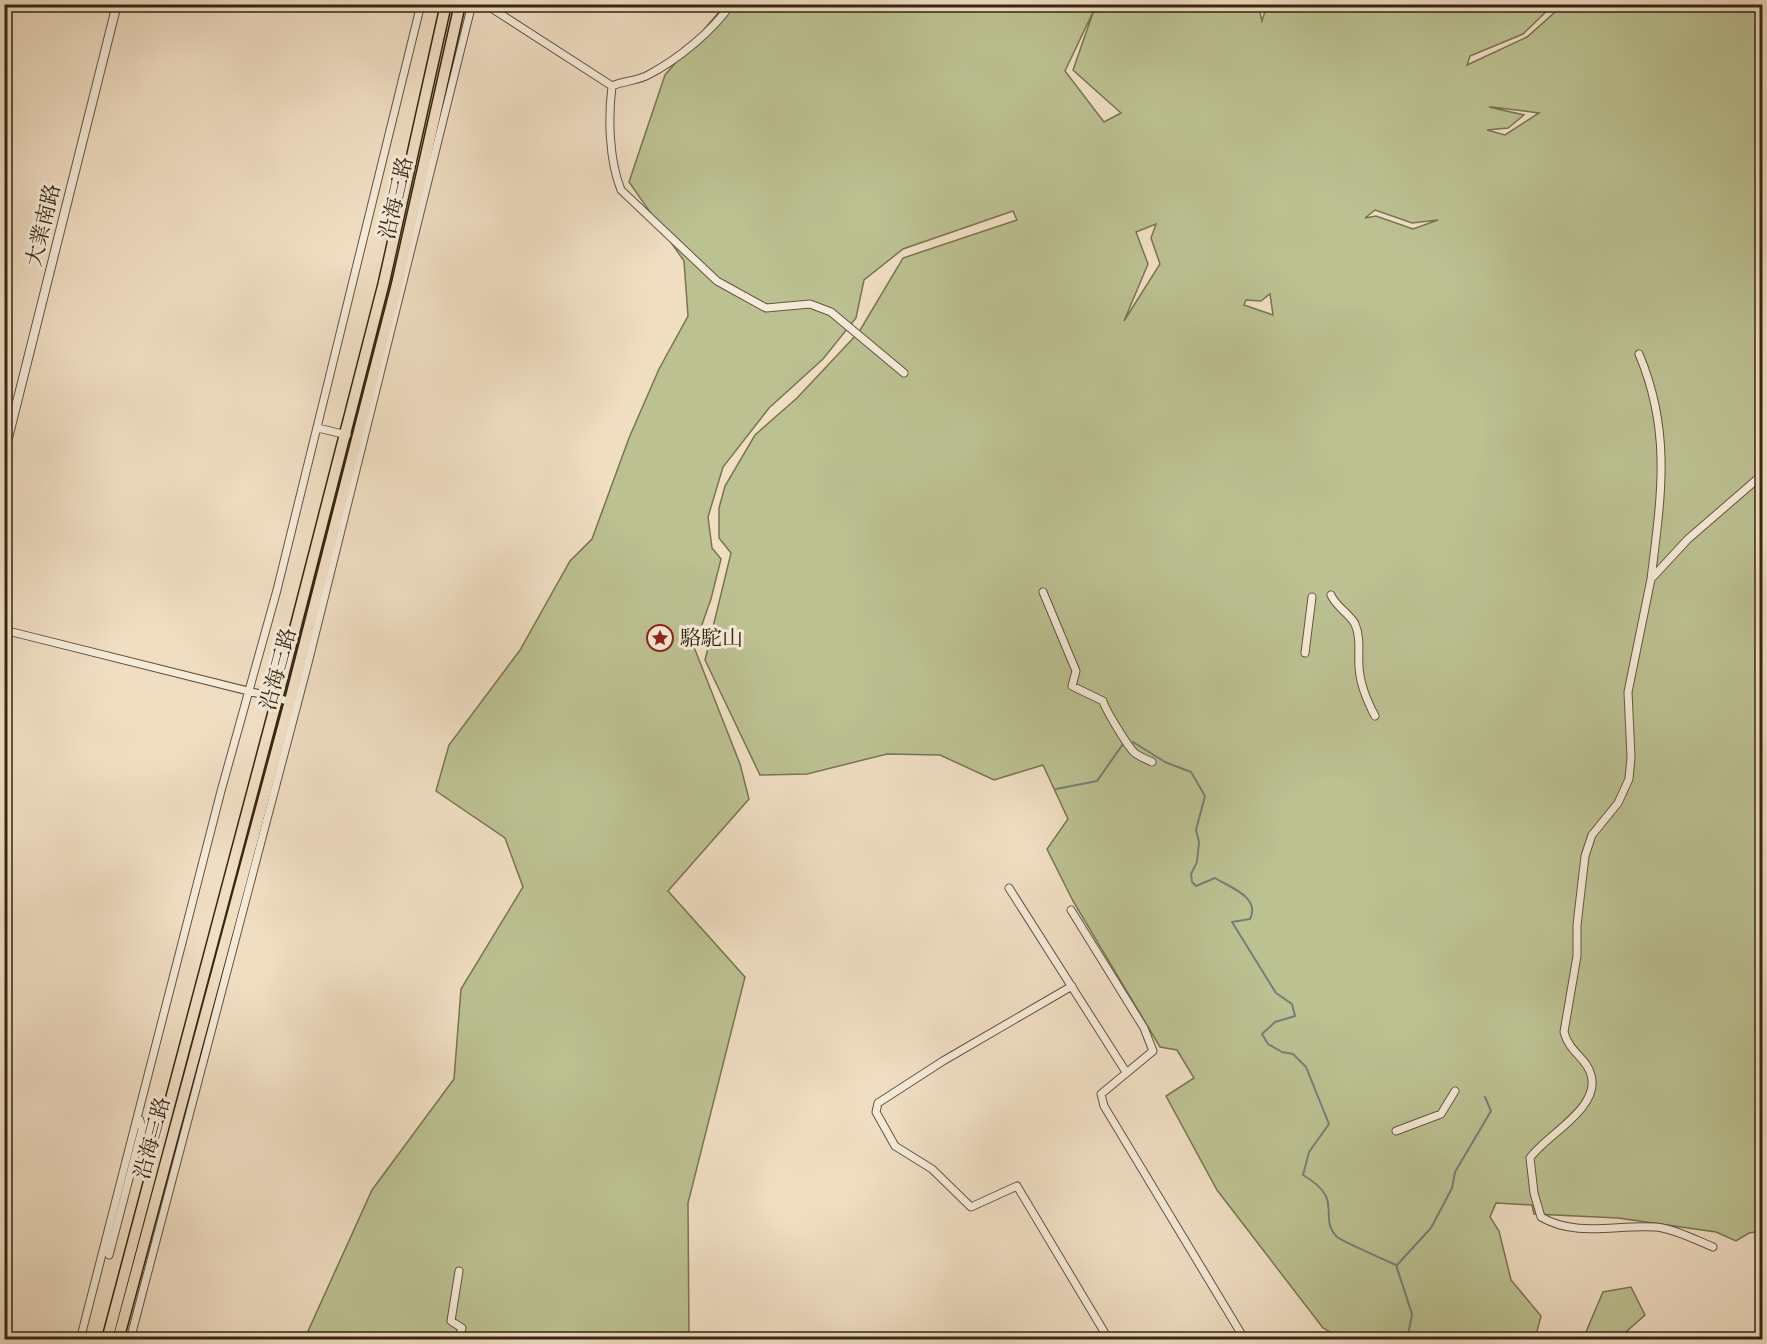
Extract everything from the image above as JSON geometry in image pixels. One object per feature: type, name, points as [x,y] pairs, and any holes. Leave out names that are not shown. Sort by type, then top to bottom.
[{"type":"main road","name":"沿海三路","points":[[107,1340],[277,699],[384,282],[446,4]]},
{"type":"main road","name":"沿海三路","points":[[118,1340],[194,1076],[294,702],[397,284],[460,4]]},
{"type":"street","name":"大業南路","points":[[4,454],[117,4]]},
{"type":"street","name":"沿海三路","points":[[82,1340],[142,1129],[140,1118],[222,791],[318,428],[422,4]]},
{"type":"street","name":"沿海三路","points":[[360,439],[472,4]]},
{"type":"street","points":[[485,4],[612,86],[647,76],[697,40],[719,21],[731,4]]},
{"type":"street","points":[[612,86],[610,104],[615,175],[621,190],[717,281],[766,308],[810,304],[831,312],[904,373]]},
{"type":"street","points":[[1639,354],[1653,393],[1664,466],[1651,579],[1628,692],[1631,757],[1629,779],[1618,803],[1592,836],[1585,856],[1577,925],[1577,956],[1564,1032],[1568,1044],[1591,1073],[1592,1091],[1572,1120],[1539,1145],[1530,1158],[1534,1193],[1541,1217],[1554,1225],[1569,1229],[1657,1227],[1713,1247]]},
{"type":"street","points":[[318,428],[360,439]]},
{"type":"street","points":[[1651,579],[1688,539],[1762,475]]},
{"type":"street","points":[[317,542],[333,547]]},
{"type":"street","points":[[1043,592],[1076,671],[1072,686],[1103,701],[1106,711],[1114,719],[1133,752],[1152,762]]},
{"type":"street","points":[[1331,595],[1334,602],[1354,623],[1359,638],[1359,670],[1366,699],[1375,716]]},
{"type":"street","points":[[1305,653],[1312,597]]},
{"type":"street","points":[[4,630],[249,693],[294,702]]},
{"type":"street","points":[[262,754],[279,758]]},
{"type":"street","points":[[236,852],[253,856]]},
{"type":"street","points":[[1009,888],[1126,1072]]},
{"type":"street","points":[[1071,910],[1144,1028],[1153,1051],[1101,1094],[1104,1106],[1245,1340]]},
{"type":"street","points":[[214,935],[231,939]]},
{"type":"street","points":[[1072,986],[943,1061],[878,1103],[876,1112],[895,1146],[933,1169],[970,1207],[1017,1186],[1109,1340]]},
{"type":"street","points":[[197,1000],[213,1005]]},
{"type":"street","points":[[178,1072],[194,1076]]},
{"type":"street","name":"沿海三路","points":[[130,1340],[194,1076]]},
{"type":"street","points":[[1396,1131],[1441,1114],[1455,1092]]},
{"type":"street","points":[[458,1340],[462,1328],[451,1321],[459,1271]]},
{"type":"street","points":[[485,1340],[491,1337],[492,1340]]},
{"type":"green space","points":[[1258,4],[1262,21],[1267,5],[1553,5],[1523,34],[1470,56],[1467,65],[1527,37],[1563,5],[1762,5],[1762,1231],[1749,1233],[1736,1241],[1716,1232],[1618,1218],[1534,1214],[1532,1205],[1496,1203],[1490,1217],[1499,1231],[1511,1280],[1541,1316],[1535,1339],[1342,1339],[1323,1328],[1217,1190],[1166,1096],[1194,1078],[1177,1050],[1160,1047],[1073,901],[1047,849],[1068,819],[1043,765],[994,780],[940,755],[887,754],[807,774],[760,775],[705,660],[731,553],[719,538],[719,508],[725,486],[755,435],[797,398],[859,332],[903,258],[1017,220],[1013,211],[903,249],[864,280],[856,318],[823,359],[769,408],[723,467],[708,517],[712,548],[721,559],[711,599],[694,647],[740,764],[749,799],[668,891],[745,977],[688,1203],[689,1339],[304,1340],[372,1190],[454,1079],[461,989],[523,887],[505,838],[436,791],[449,745],[520,650],[570,561],[592,539],[629,438],[659,369],[688,316],[684,261],[629,182],[665,75],[725,5]],"holes":[[[1094,10],[1073,70],[1121,113],[1104,122],[1065,71]],[[1489,107],[1539,113],[1505,135],[1487,130],[1508,128],[1524,115]],[[1375,210],[1412,223],[1438,220],[1413,229],[1376,216],[1365,218]],[[1156,224],[1151,238],[1160,264],[1124,321],[1148,264],[1136,232]],[[1270,294],[1273,315],[1244,305],[1246,300],[1261,301]]]},
{"type":"green space","points":[[1631,1287],[1645,1315],[1618,1339],[1583,1339],[1603,1292]]},
{"type":"waterway","points":[[1133,742],[1165,762],[1191,772],[1205,796],[1196,830],[1199,842],[1197,862],[1191,874],[1192,882],[1196,886],[1215,878],[1242,894],[1251,905],[1250,919],[1232,922],[1276,993],[1292,1004],[1295,1016],[1275,1022],[1262,1034],[1268,1044],[1282,1052],[1293,1054],[1306,1067],[1329,1124],[1309,1152],[1303,1175],[1324,1192],[1329,1208],[1329,1222],[1337,1237],[1396,1265],[1412,1314],[1407,1340]]},
{"type":"waterway","points":[[1056,789],[1097,781],[1123,744]]},
{"type":"waterway","points":[[1397,1265],[1431,1228],[1452,1188],[1455,1172],[1491,1111],[1485,1097]]},
{"type":"place","name":"駱駝山","points":[[660,638]]}]
